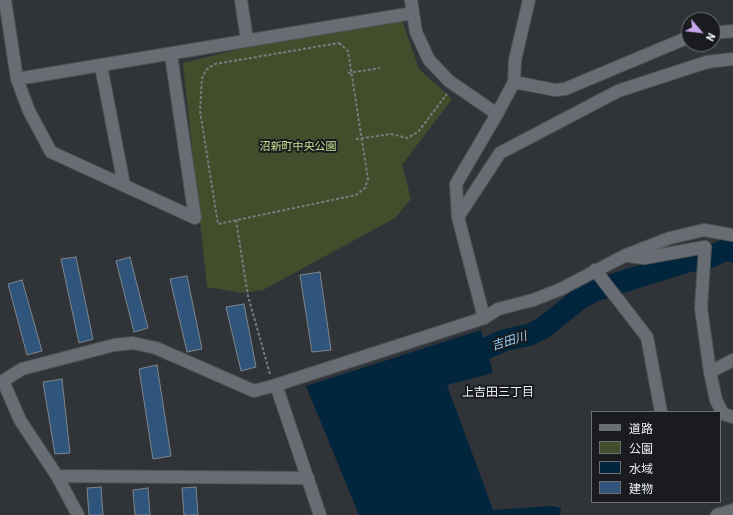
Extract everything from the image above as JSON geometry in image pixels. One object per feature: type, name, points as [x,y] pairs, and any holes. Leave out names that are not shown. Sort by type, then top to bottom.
[{"type":"street","points":[[5,0],[17,79],[29,111],[51,152],[195,218],[171,55]]},
{"type":"street","points":[[241,0],[247,40]]},
{"type":"street","points":[[411,0],[416,32],[423,49],[437,70],[449,81],[497,114]]},
{"type":"street","points":[[484,318],[458,217],[456,184],[514,82],[515,60],[530,0]]},
{"type":"street","points":[[17,79],[171,55],[247,40],[413,13]]},
{"type":"street","points":[[721,32],[733,31]]},
{"type":"street","points":[[514,82],[555,90],[565,89],[681,40]]},
{"type":"street","points":[[458,217],[500,153],[618,91],[707,62],[733,59]]},
{"type":"street","points":[[101,66],[124,185]]},
{"type":"street","points":[[78,515],[57,476],[20,420],[3,381],[22,369],[114,345],[133,343],[156,348],[254,391],[274,381],[484,318],[498,309],[533,300],[561,289],[626,255],[670,238],[704,230],[733,235]]},
{"type":"street","points":[[626,255],[644,258],[705,247],[701,308],[710,372],[716,400],[725,415]]},
{"type":"street","points":[[595,270],[647,336],[661,411]]},
{"type":"street","points":[[710,372],[733,360]]},
{"type":"street","points":[[274,381],[320,515]]},
{"type":"street","points":[[57,476],[308,478]]},
{"type":"street","points":[[717,515],[733,510]]},
{"type":"path","points":[[339,43],[348,51],[361,138],[368,178],[365,188],[356,195],[218,224],[200,111],[202,78],[206,70],[215,64],[339,43]]},
{"type":"path","points":[[348,73],[380,68]]},
{"type":"path","points":[[356,139],[390,134],[407,138],[418,132],[449,91]]},
{"type":"path","points":[[236,220],[248,296],[274,381]]},
{"type":"green space","name":"沼新町中央公園","points":[[402,20],[419,69],[452,99],[402,165],[411,199],[395,218],[263,290],[243,293],[207,287],[183,63],[244,48]]},
{"type":"water","points":[[481,330],[493,373],[447,385],[493,510],[552,506],[561,508],[560,515],[359,515],[306,386]]},
{"type":"building","points":[[76,257],[93,339],[79,343],[61,259]]},
{"type":"building","points":[[130,257],[148,328],[134,332],[116,261]]},
{"type":"building","points":[[320,272],[331,350],[312,352],[300,275]]},
{"type":"building","points":[[187,276],[202,349],[187,352],[170,279]]},
{"type":"building","points":[[22,280],[42,351],[27,355],[8,284]]},
{"type":"building","points":[[244,304],[256,367],[241,371],[226,307]]},
{"type":"building","points":[[157,365],[171,456],[153,459],[139,369]]},
{"type":"building","points":[[62,379],[70,453],[55,454],[43,382]]},
{"type":"building","points":[[101,487],[103,515],[89,515],[87,488]]},
{"type":"building","points":[[196,487],[198,515],[184,515],[182,488]]},
{"type":"building","points":[[148,488],[150,515],[135,515],[133,490]]},
{"type":"waterway","name":"吉田川","points":[[459,360],[505,340],[529,335],[543,328],[578,300],[593,291],[689,261],[705,259],[725,250],[733,251]]},
{"type":"district","name":"上吉田三丁目","points":[[498,392]]}]
